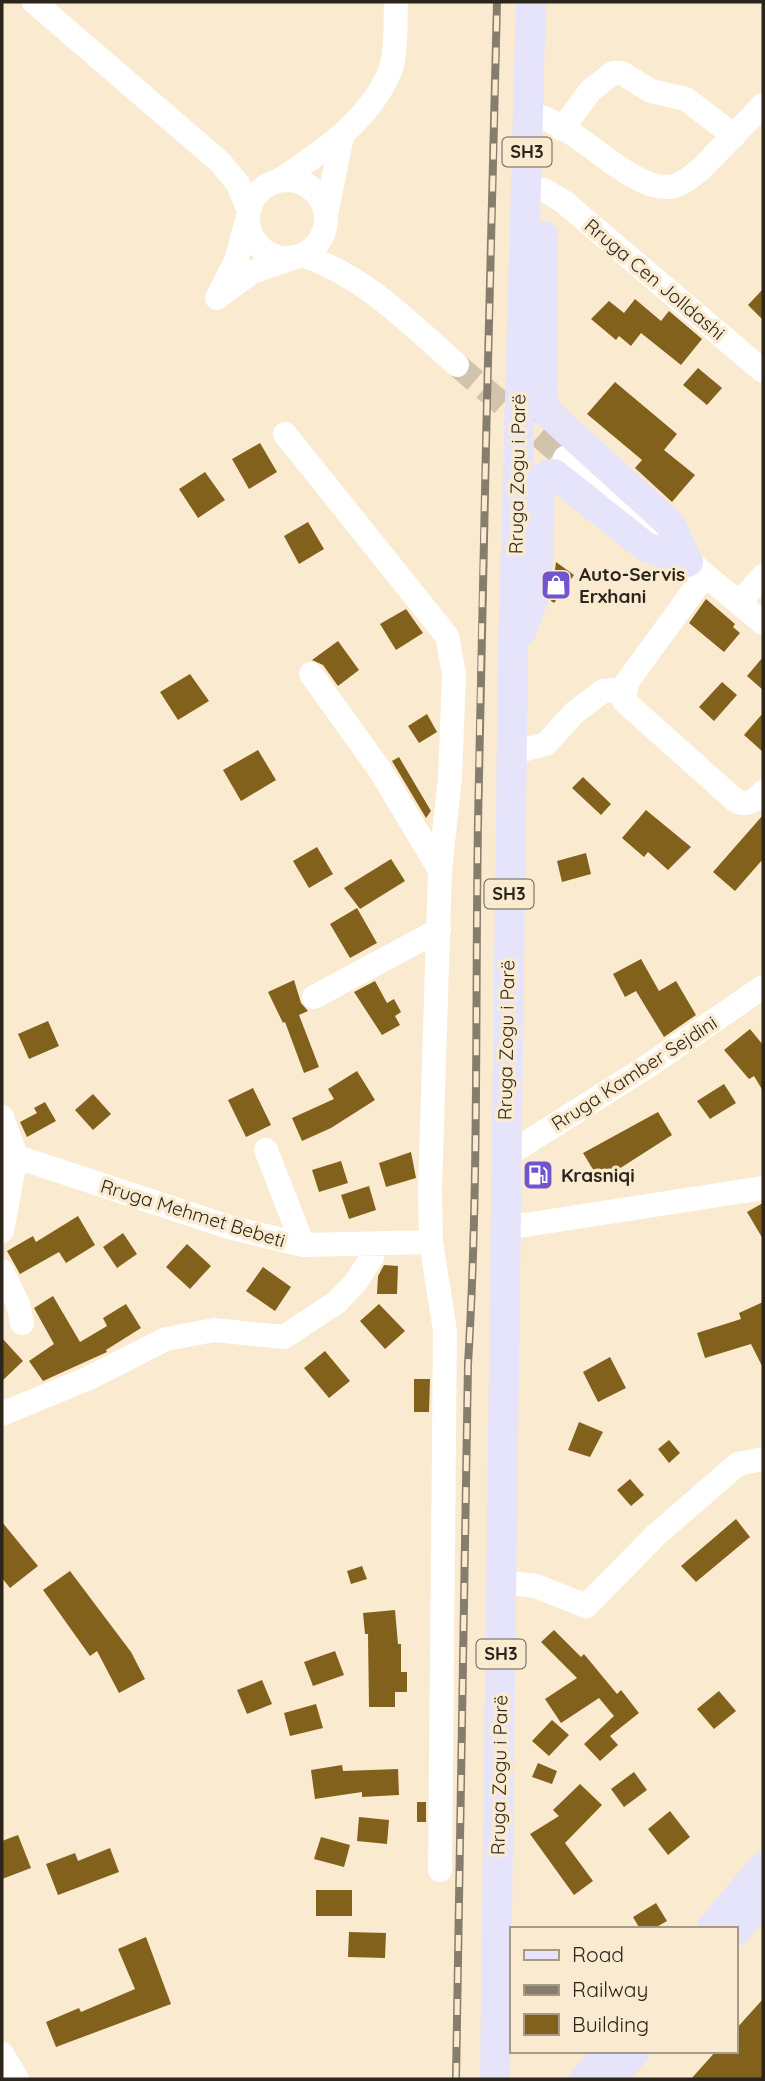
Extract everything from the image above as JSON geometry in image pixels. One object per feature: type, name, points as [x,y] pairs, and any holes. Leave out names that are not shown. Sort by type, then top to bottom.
[{"type":"main road","name":"Rruga Zogu i Parë","points":[[495,2079],[506,1228],[504,1157],[511,753],[531,2]]},
{"type":"main road","points":[[527,144],[544,190],[542,395],[548,412],[670,524],[696,568]]},
{"type":"main road","points":[[513,654],[537,589],[540,481],[547,475],[554,474],[646,547],[696,568]]},
{"type":"main road","points":[[713,1927],[763,1867]]},
{"type":"main road","points":[[737,1930],[763,1899]]},
{"type":"main road","points":[[584,2079],[606,2053]]},
{"type":"main road","points":[[611,2079],[633,2053]]},
{"type":"street","points":[[34,2],[220,162],[238,184],[248,214],[249,228],[260,248],[270,254],[298,256],[339,268],[361,282],[457,365]]},
{"type":"street","points":[[342,136],[322,238],[298,256],[252,272],[217,298],[236,261],[248,214],[257,193],[342,136],[373,99],[391,70],[396,2]]},
{"type":"street","points":[[562,129],[591,90],[613,72],[622,73],[651,90],[686,99],[734,136]]},
{"type":"street","points":[[528,114],[540,116],[648,183],[668,187],[690,178],[763,105]]},
{"type":"street","points":[[220,162],[277,181],[302,182],[311,188],[324,205],[326,218],[346,264],[361,282]]},
{"type":"street","name":"Rruga Cen Jolldashi","points":[[544,190],[564,202],[763,371]]},
{"type":"street","points":[[285,434],[447,636],[454,674],[450,778],[440,870],[430,1191],[431,1242],[445,1331],[440,1870]]},
{"type":"street","points":[[565,458],[763,624]]},
{"type":"street","points":[[696,568],[667,624],[624,689],[625,701],[736,801],[741,804],[751,802],[763,792]]},
{"type":"street","points":[[739,603],[763,576]]},
{"type":"street","points":[[311,674],[380,770],[440,870]]},
{"type":"street","points":[[511,753],[547,744],[574,713],[603,691],[624,689]]},
{"type":"street","points":[[314,997],[439,930]]},
{"type":"street","name":"Rruga Kamber Sejdini","points":[[504,1157],[649,1066],[763,987]]},
{"type":"street","points":[[2,1117],[9,1154],[2,1231]]},
{"type":"street","points":[[266,1150],[303,1245]]},
{"type":"street","name":"Rruga Mehmet Bebeti","points":[[9,1154],[229,1227],[303,1245],[375,1246],[431,1242]]},
{"type":"street","points":[[506,1228],[763,1188]]},
{"type":"street","points":[[2,1414],[89,1378],[166,1339],[214,1330],[284,1336],[343,1296],[356,1282],[375,1246]]},
{"type":"street","points":[[2,1271],[18,1304],[22,1324]]},
{"type":"street","points":[[502,1582],[536,1586],[586,1606],[657,1534],[738,1464],[763,1459]]},
{"type":"street","points":[[2,2054],[17,2079]]},
{"type":"building","points":[[763,289],[763,320],[748,305]]},
{"type":"building","points":[[635,299],[661,321],[669,311],[702,339],[681,365],[641,333],[631,346],[619,336],[616,340],[591,319],[609,301],[624,313]]},
{"type":"building","points":[[698,368],[722,388],[707,405],[683,385]]},
{"type":"building","points":[[615,382],[677,434],[664,450],[695,475],[672,502],[635,468],[642,460],[587,414]]},
{"type":"building","points":[[260,443],[277,472],[249,489],[232,459]]},
{"type":"building","points":[[205,472],[225,500],[198,518],[179,489]]},
{"type":"building","points":[[308,522],[324,549],[299,564],[284,536]]},
{"type":"building","name":"Auto-Servis Erxhani","points":[[556,562],[574,575],[554,603],[551,601]]},
{"type":"building","points":[[706,599],[735,624],[733,627],[740,633],[724,652],[689,623]]},
{"type":"building","points":[[406,609],[423,633],[396,650],[380,624]]},
{"type":"building","points":[[338,641],[359,670],[338,686],[323,665],[312,660]]},
{"type":"building","points":[[763,657],[763,690],[747,676]]},
{"type":"building","points":[[190,674],[209,701],[178,720],[160,692]]},
{"type":"building","points":[[722,682],[737,695],[714,721],[699,707]]},
{"type":"building","points":[[763,713],[763,752],[744,735]]},
{"type":"building","points":[[427,714],[437,732],[419,743],[408,726]]},
{"type":"building","points":[[258,750],[276,780],[241,801],[223,770]]},
{"type":"building","points":[[399,757],[431,811],[426,818],[392,761]]},
{"type":"building","points":[[583,777],[611,804],[601,815],[572,788]]},
{"type":"building","points":[[646,810],[691,847],[668,870],[648,852],[644,857],[622,838]]},
{"type":"building","points":[[763,815],[763,859],[735,891],[713,872]]},
{"type":"building","points":[[317,847],[333,874],[309,888],[293,861]]},
{"type":"building","points":[[586,853],[591,874],[562,882],[557,861]]},
{"type":"building","points":[[391,859],[405,881],[360,909],[344,888]]},
{"type":"building","points":[[357,908],[377,943],[350,958],[330,924]]},
{"type":"building","points":[[641,959],[659,991],[676,981],[696,1015],[664,1037],[636,991],[625,997],[613,974]]},
{"type":"building","points":[[294,980],[301,1003],[308,1011],[299,1015],[319,1067],[304,1073],[285,1022],[283,1023],[268,992]]},
{"type":"building","points":[[375,981],[387,1003],[394,999],[401,1012],[395,1016],[400,1025],[382,1035],[354,992]]},
{"type":"building","points":[[48,1021],[59,1046],[29,1059],[18,1034]]},
{"type":"building","points":[[750,1029],[763,1045],[763,1091],[754,1076],[749,1079],[724,1050]]},
{"type":"building","points":[[357,1071],[375,1100],[331,1128],[302,1141],[292,1118],[334,1099],[328,1089]]},
{"type":"building","points":[[724,1084],[736,1103],[710,1119],[697,1101]]},
{"type":"building","points":[[253,1088],[271,1125],[246,1137],[228,1100]]},
{"type":"building","points":[[93,1094],[111,1114],[93,1130],[75,1110]]},
{"type":"building","points":[[45,1102],[56,1121],[27,1137],[20,1122],[37,1113],[34,1108]]},
{"type":"building","points":[[658,1112],[672,1135],[600,1181],[583,1153]]},
{"type":"building","points":[[411,1152],[416,1178],[386,1187],[379,1163]]},
{"type":"building","points":[[341,1161],[348,1183],[319,1192],[312,1170]]},
{"type":"building","name":"Krasniqi","points":[[529,1165],[548,1166],[547,1185],[528,1184]]},
{"type":"building","points":[[369,1186],[376,1210],[349,1219],[341,1195]]},
{"type":"building","points":[[763,1203],[763,1239],[747,1212]]},
{"type":"building","points":[[78,1216],[95,1245],[66,1263],[59,1252],[20,1274],[7,1251],[33,1236],[36,1242]]},
{"type":"building","points":[[123,1233],[137,1254],[117,1268],[103,1247]]},
{"type":"building","points":[[187,1244],[211,1266],[190,1289],[166,1267]]},
{"type":"building","points":[[384,1265],[398,1266],[397,1294],[377,1294],[378,1276]]},
{"type":"building","points":[[263,1267],[291,1287],[275,1311],[246,1291]]},
{"type":"building","points":[[53,1296],[80,1342],[107,1326],[103,1318],[126,1304],[141,1328],[106,1350],[107,1352],[43,1381],[29,1361],[54,1344],[34,1308]]},
{"type":"building","points":[[763,1302],[763,1368],[751,1344],[705,1358],[697,1333],[741,1319],[739,1313]]},
{"type":"building","points":[[379,1304],[405,1331],[385,1349],[360,1321]]},
{"type":"building","points":[[2,1338],[23,1361],[2,1381]]},
{"type":"building","points":[[325,1351],[350,1381],[329,1398],[304,1368]]},
{"type":"building","points":[[610,1357],[626,1388],[598,1402],[583,1372]]},
{"type":"building","points":[[414,1379],[430,1379],[429,1412],[414,1412]]},
{"type":"building","points":[[579,1422],[603,1432],[590,1457],[568,1450]]},
{"type":"building","points":[[669,1440],[680,1453],[669,1463],[658,1449]]},
{"type":"building","points":[[630,1479],[644,1495],[631,1506],[617,1490]]},
{"type":"building","points":[[736,1519],[750,1537],[696,1582],[681,1566]]},
{"type":"building","points":[[2,1522],[38,1566],[10,1588],[2,1578]]},
{"type":"building","points":[[362,1566],[367,1579],[351,1584],[347,1571]]},
{"type":"building","points":[[70,1571],[131,1652],[145,1679],[119,1693],[97,1651],[90,1656],[43,1590]]},
{"type":"building","points":[[395,1610],[398,1644],[401,1644],[401,1672],[407,1672],[407,1692],[395,1692],[395,1707],[369,1707],[368,1634],[365,1634],[363,1613]]},
{"type":"building","points":[[554,1630],[581,1657],[584,1654],[617,1694],[621,1690],[639,1713],[610,1736],[618,1745],[600,1761],[584,1744],[614,1716],[599,1698],[561,1723],[545,1699],[577,1678],[541,1642]]},
{"type":"building","points":[[335,1651],[344,1675],[313,1686],[304,1662]]},
{"type":"building","points":[[262,1680],[272,1704],[247,1714],[237,1690]]},
{"type":"building","points":[[719,1691],[736,1711],[714,1729],[697,1709]]},
{"type":"building","points":[[316,1704],[323,1728],[290,1736],[284,1713]]},
{"type":"building","points":[[552,1720],[569,1735],[549,1756],[532,1741]]},
{"type":"building","points":[[538,1763],[557,1771],[552,1784],[532,1777]]},
{"type":"building","points":[[342,1765],[343,1771],[398,1769],[399,1795],[362,1797],[362,1792],[315,1799],[311,1770]]},
{"type":"building","points":[[634,1772],[647,1790],[624,1807],[611,1789]]},
{"type":"building","points":[[580,1784],[602,1805],[565,1843],[593,1881],[574,1895],[530,1834],[559,1816],[553,1810]]},
{"type":"building","points":[[417,1802],[426,1802],[426,1822],[417,1822]]},
{"type":"building","points":[[670,1811],[690,1837],[668,1855],[648,1829]]},
{"type":"building","points":[[359,1817],[389,1820],[387,1844],[357,1841]]},
{"type":"building","points":[[18,1835],[31,1868],[2,1879],[2,1841]]},
{"type":"building","points":[[321,1837],[350,1845],[344,1867],[314,1859]]},
{"type":"building","points":[[110,1848],[119,1872],[58,1895],[46,1864],[75,1853],[78,1861]]},
{"type":"building","points":[[316,1890],[352,1890],[352,1916],[316,1916]]},
{"type":"building","points":[[656,1903],[667,1921],[656,1927],[639,1927],[633,1917]]},
{"type":"building","points":[[349,1932],[386,1933],[385,1958],[348,1957]]},
{"type":"building","points":[[146,1937],[171,2004],[56,2047],[46,2022],[79,2008],[81,2012],[135,1989],[118,1949]]},
{"type":"building","points":[[763,1999],[763,2079],[691,2079],[714,2053],[737,2053],[737,2028]]},
{"type":"tunnel","points":[[457,365],[565,458]]},
{"type":"railway","points":[[456,2079],[468,1364],[475,1161],[480,720],[497,2]]},
{"type":"place","name":"Auto-Servis Erxhani","points":[[556,585]]},
{"type":"place","name":"Krasniqi","points":[[538,1175]]}]
